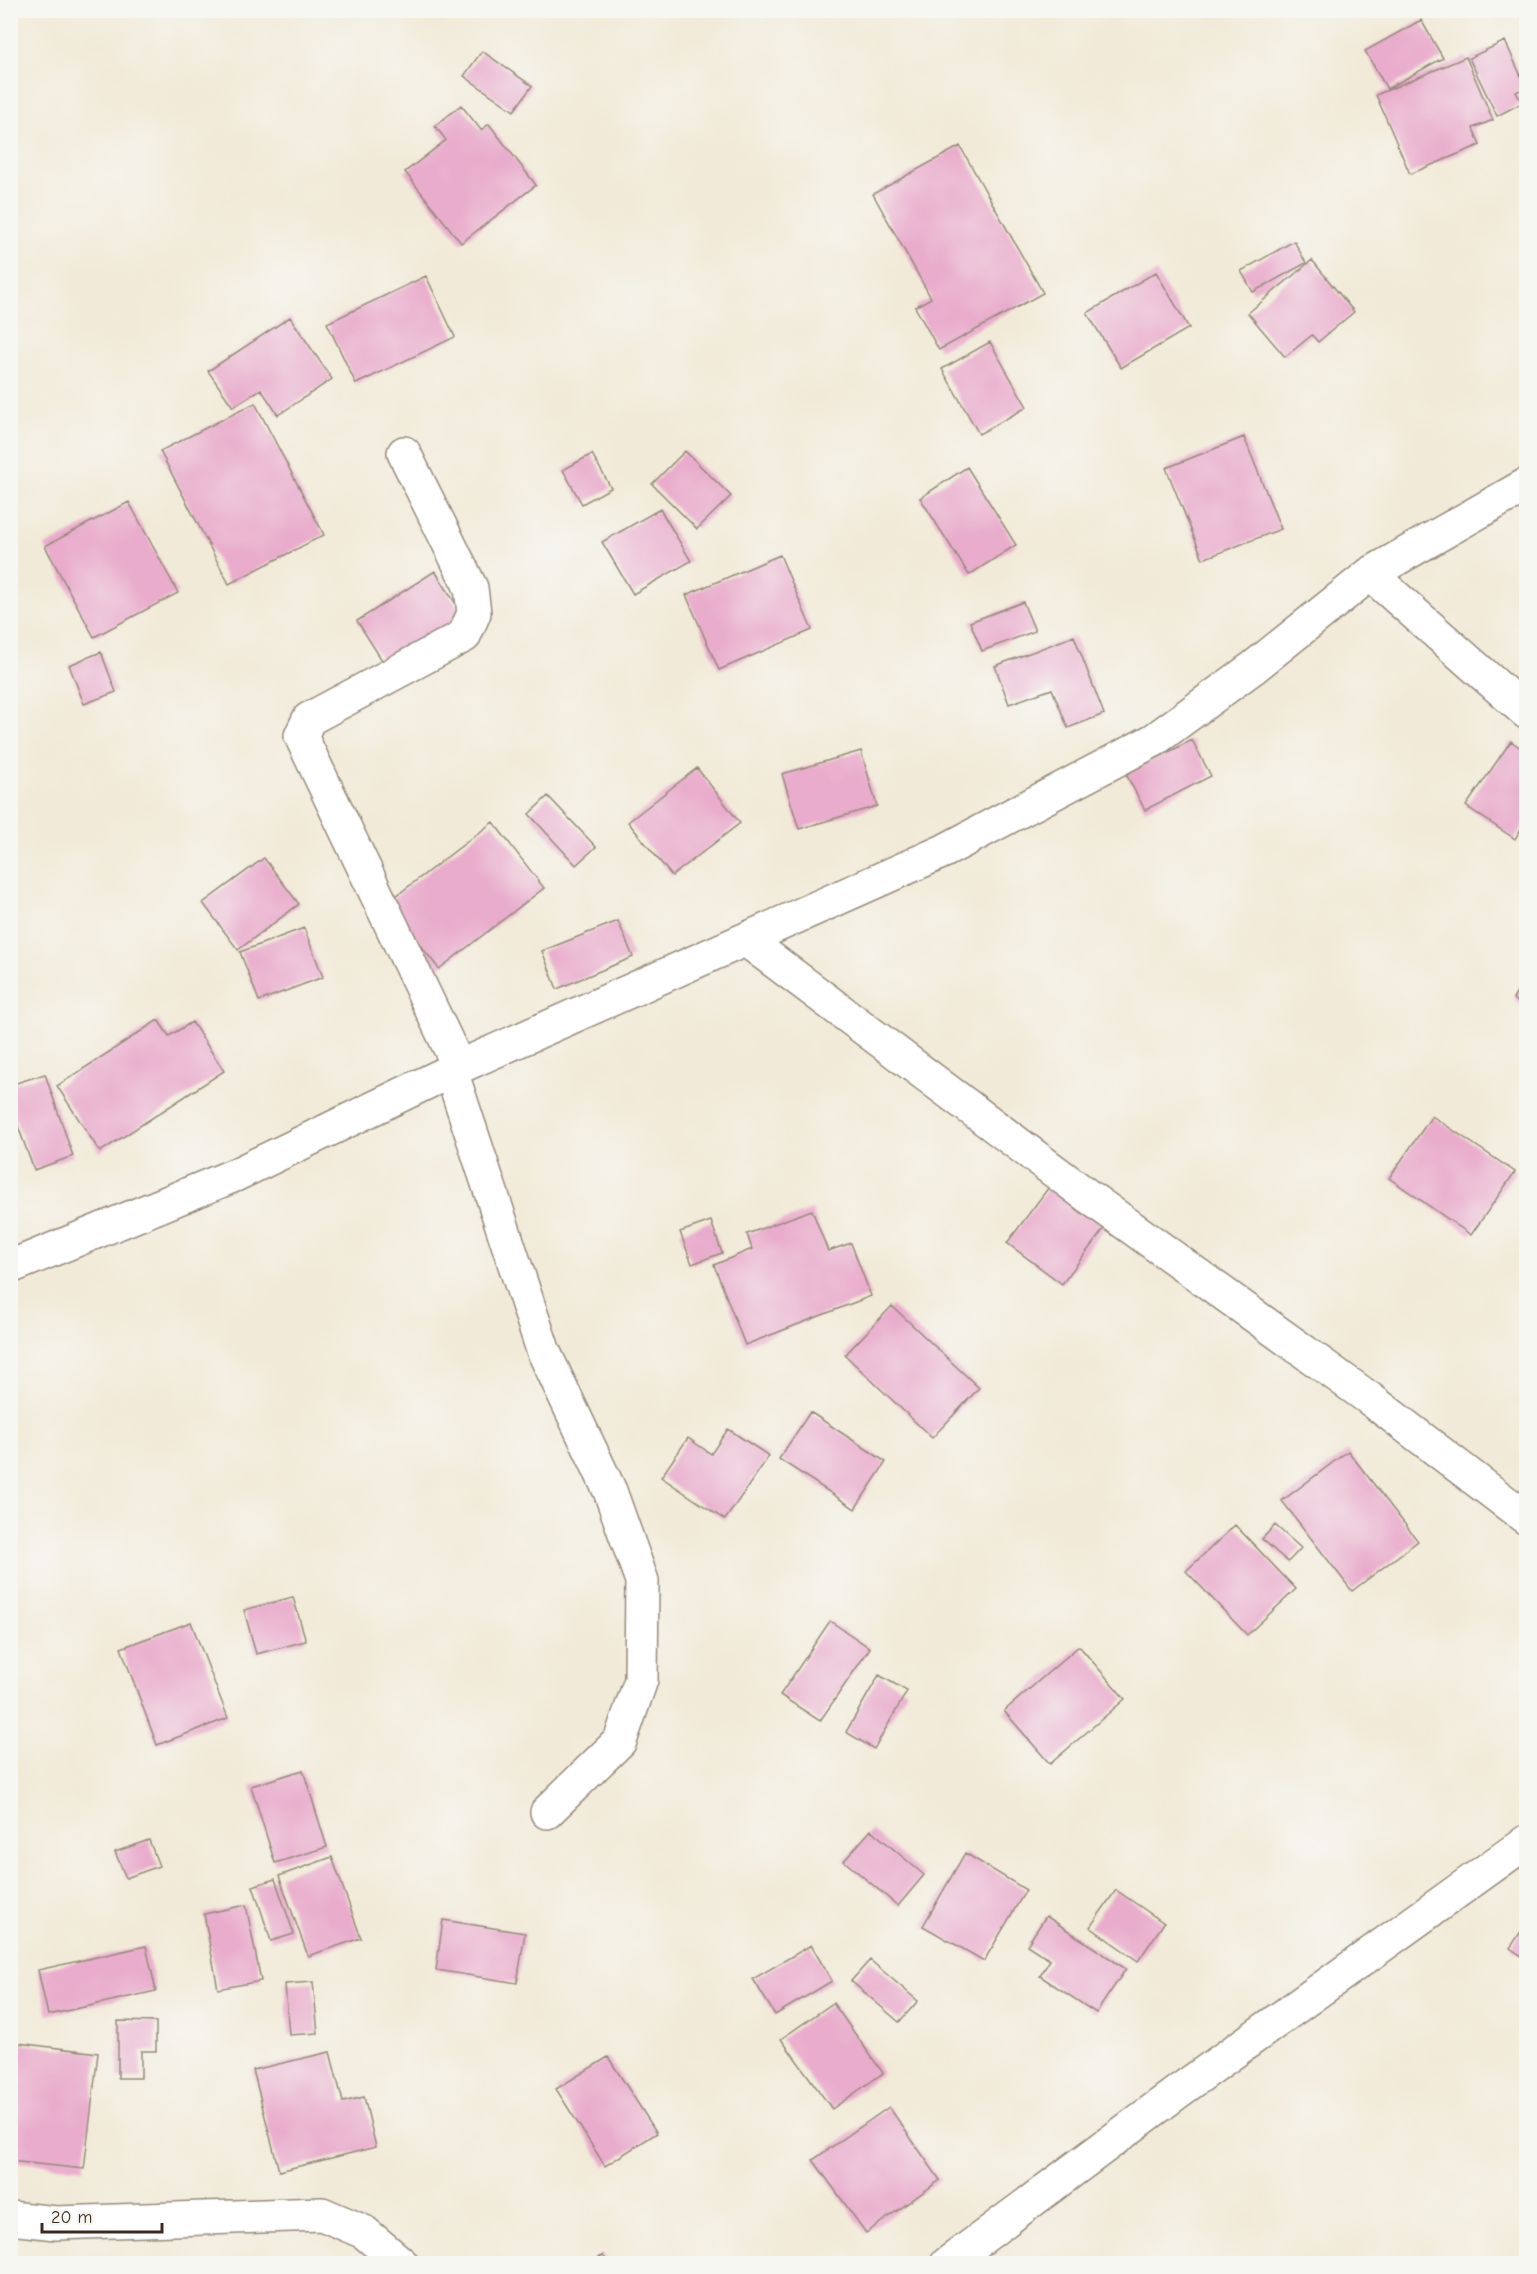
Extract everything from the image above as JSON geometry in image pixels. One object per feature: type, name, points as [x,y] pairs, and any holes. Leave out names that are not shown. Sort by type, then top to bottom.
[{"type":"street","points":[[404,453],[471,588],[474,614],[465,636],[309,719],[301,736],[455,1069],[543,1350],[610,1491],[642,1581],[641,1680],[620,1741],[547,1812]]},
{"type":"street","points":[[10,1267],[235,1175],[455,1069],[944,851],[1154,740],[1254,667],[1370,574],[1527,485]]},
{"type":"street","points":[[1370,574],[1527,712]]},
{"type":"street","points":[[746,940],[1085,1194],[1370,1399],[1527,1518]]},
{"type":"street","points":[[947,2264],[1179,2091],[1527,1842]]},
{"type":"street","points":[[10,2218],[56,2223],[322,2214],[364,2232],[402,2264]]},
{"type":"building","points":[[1421,20],[1443,58],[1387,89],[1365,51]]},
{"type":"building","points":[[1505,41],[1526,87],[1516,92],[1522,103],[1497,116],[1469,58]]},
{"type":"building","points":[[482,51],[532,86],[514,111],[464,76]]},
{"type":"building","points":[[1466,57],[1493,120],[1473,128],[1480,145],[1410,174],[1376,95]]},
{"type":"building","points":[[461,105],[481,130],[489,124],[536,185],[461,243],[405,172],[446,140],[435,126]]},
{"type":"building","points":[[960,146],[1043,293],[939,350],[915,307],[931,298],[873,194]]},
{"type":"building","points":[[1294,241],[1306,263],[1253,292],[1241,271]]},
{"type":"building","points":[[1312,260],[1354,312],[1318,342],[1312,335],[1285,357],[1248,313]]},
{"type":"building","points":[[1156,272],[1189,328],[1121,368],[1087,313]]},
{"type":"building","points":[[426,276],[455,337],[356,384],[327,323]]},
{"type":"building","points":[[290,317],[332,379],[278,415],[261,389],[233,407],[208,371]]},
{"type":"building","points":[[990,342],[1027,407],[979,434],[942,369]]},
{"type":"building","points":[[255,403],[324,535],[229,584],[160,451]]},
{"type":"building","points":[[1244,437],[1281,529],[1203,559],[1166,468]]},
{"type":"building","points":[[685,451],[731,496],[697,529],[652,484]]},
{"type":"building","points":[[592,454],[611,488],[582,504],[563,470]]},
{"type":"building","points":[[967,467],[1016,545],[969,575],[920,498]]},
{"type":"building","points":[[129,502],[178,593],[94,637],[45,546]]},
{"type":"building","points":[[660,509],[691,561],[633,594],[602,542]]},
{"type":"building","points":[[780,555],[812,630],[719,670],[686,595]]},
{"type":"building","points":[[435,571],[465,618],[387,668],[357,621]]},
{"type":"building","points":[[1023,602],[1035,631],[982,651],[970,622]]},
{"type":"building","points":[[1074,636],[1104,714],[1068,728],[1052,689],[1009,704],[995,666]]},
{"type":"building","points":[[101,652],[116,692],[84,704],[69,665]]},
{"type":"building","points":[[1192,740],[1211,776],[1145,810],[1126,774]]},
{"type":"building","points":[[1511,741],[1526,752],[1526,821],[1515,839],[1466,806]]},
{"type":"building","points":[[861,751],[877,806],[799,829],[782,774]]},
{"type":"building","points":[[697,768],[740,823],[672,876],[628,822]]},
{"type":"building","points":[[548,796],[596,847],[576,865],[529,814]]},
{"type":"building","points":[[493,822],[544,888],[439,969],[387,903]]},
{"type":"building","points":[[264,858],[299,904],[238,950],[203,903]]},
{"type":"building","points":[[618,921],[633,957],[557,989],[542,951]]},
{"type":"building","points":[[304,928],[323,977],[259,1001],[240,952]]},
{"type":"building","points":[[1526,978],[1526,1008],[1513,999]]},
{"type":"building","points":[[158,1020],[169,1036],[192,1022],[224,1071],[100,1152],[57,1086]]},
{"type":"building","points":[[45,1074],[73,1156],[34,1170],[10,1104],[10,1085]]},
{"type":"building","points":[[1432,1116],[1515,1172],[1471,1235],[1389,1178]]},
{"type":"building","points":[[1055,1179],[1110,1221],[1062,1284],[1007,1243]]},
{"type":"building","points":[[812,1210],[828,1251],[851,1243],[871,1296],[745,1345],[714,1265],[752,1249],[747,1234]]},
{"type":"building","points":[[711,1221],[722,1253],[692,1264],[680,1232]]},
{"type":"building","points":[[892,1306],[979,1388],[932,1438],[845,1355]]},
{"type":"building","points":[[810,1412],[886,1462],[855,1509],[779,1459]]},
{"type":"building","points":[[728,1429],[769,1456],[725,1520],[661,1477],[688,1438],[711,1454]]},
{"type":"building","points":[[1348,1451],[1418,1541],[1352,1591],[1282,1501]]},
{"type":"building","points":[[1235,1525],[1296,1589],[1247,1635],[1186,1571]]},
{"type":"building","points":[[1275,1525],[1301,1548],[1288,1562],[1262,1539]]},
{"type":"building","points":[[293,1597],[306,1641],[256,1654],[244,1610]]},
{"type":"building","points":[[830,1621],[870,1648],[820,1721],[780,1695]]},
{"type":"building","points":[[191,1622],[228,1718],[157,1745],[121,1648]]},
{"type":"building","points":[[1079,1646],[1125,1699],[1050,1764],[1004,1711]]},
{"type":"building","points":[[879,1675],[907,1691],[874,1749],[846,1732]]},
{"type":"building","points":[[303,1770],[327,1847],[275,1863],[251,1786]]},
{"type":"building","points":[[871,1830],[924,1875],[898,1906],[844,1861]]},
{"type":"building","points":[[149,1840],[159,1866],[126,1878],[115,1852]]},
{"type":"building","points":[[965,1853],[1026,1890],[984,1961],[923,1926]]},
{"type":"building","points":[[332,1857],[361,1938],[308,1956],[279,1876]]},
{"type":"building","points":[[275,1879],[294,1934],[271,1941],[253,1886]]},
{"type":"building","points":[[1116,1890],[1164,1923],[1138,1961],[1090,1927]]},
{"type":"building","points":[[246,1905],[261,1981],[218,1989],[204,1914]]},
{"type":"building","points":[[1046,1916],[1126,1969],[1096,2013],[1040,1976],[1050,1960],[1027,1945]]},
{"type":"building","points":[[443,1920],[525,1933],[517,1983],[436,1970]]},
{"type":"building","points":[[1526,1924],[1526,1959],[1510,1948]]},
{"type":"building","points":[[811,1945],[832,1981],[775,2015],[753,1979]]},
{"type":"building","points":[[146,1946],[156,1991],[48,2015],[38,1970]]},
{"type":"building","points":[[870,1960],[918,2001],[899,2022],[851,1981]]},
{"type":"building","points":[[313,1982],[318,2033],[289,2035],[285,1984]]},
{"type":"building","points":[[833,2003],[883,2073],[832,2109],[781,2039]]},
{"type":"building","points":[[118,2021],[156,2022],[156,2051],[141,2051],[141,2078],[118,2078]]},
{"type":"building","points":[[10,2042],[98,2053],[84,2169],[10,2161]]},
{"type":"building","points":[[330,2052],[343,2102],[364,2097],[376,2147],[279,2171],[253,2070]]},
{"type":"building","points":[[608,2057],[657,2133],[605,2166],[556,2089]]},
{"type":"building","points":[[889,2107],[940,2180],[866,2233],[813,2160]]},
{"type":"building","points":[[603,2255],[608,2264],[589,2264]]}]
